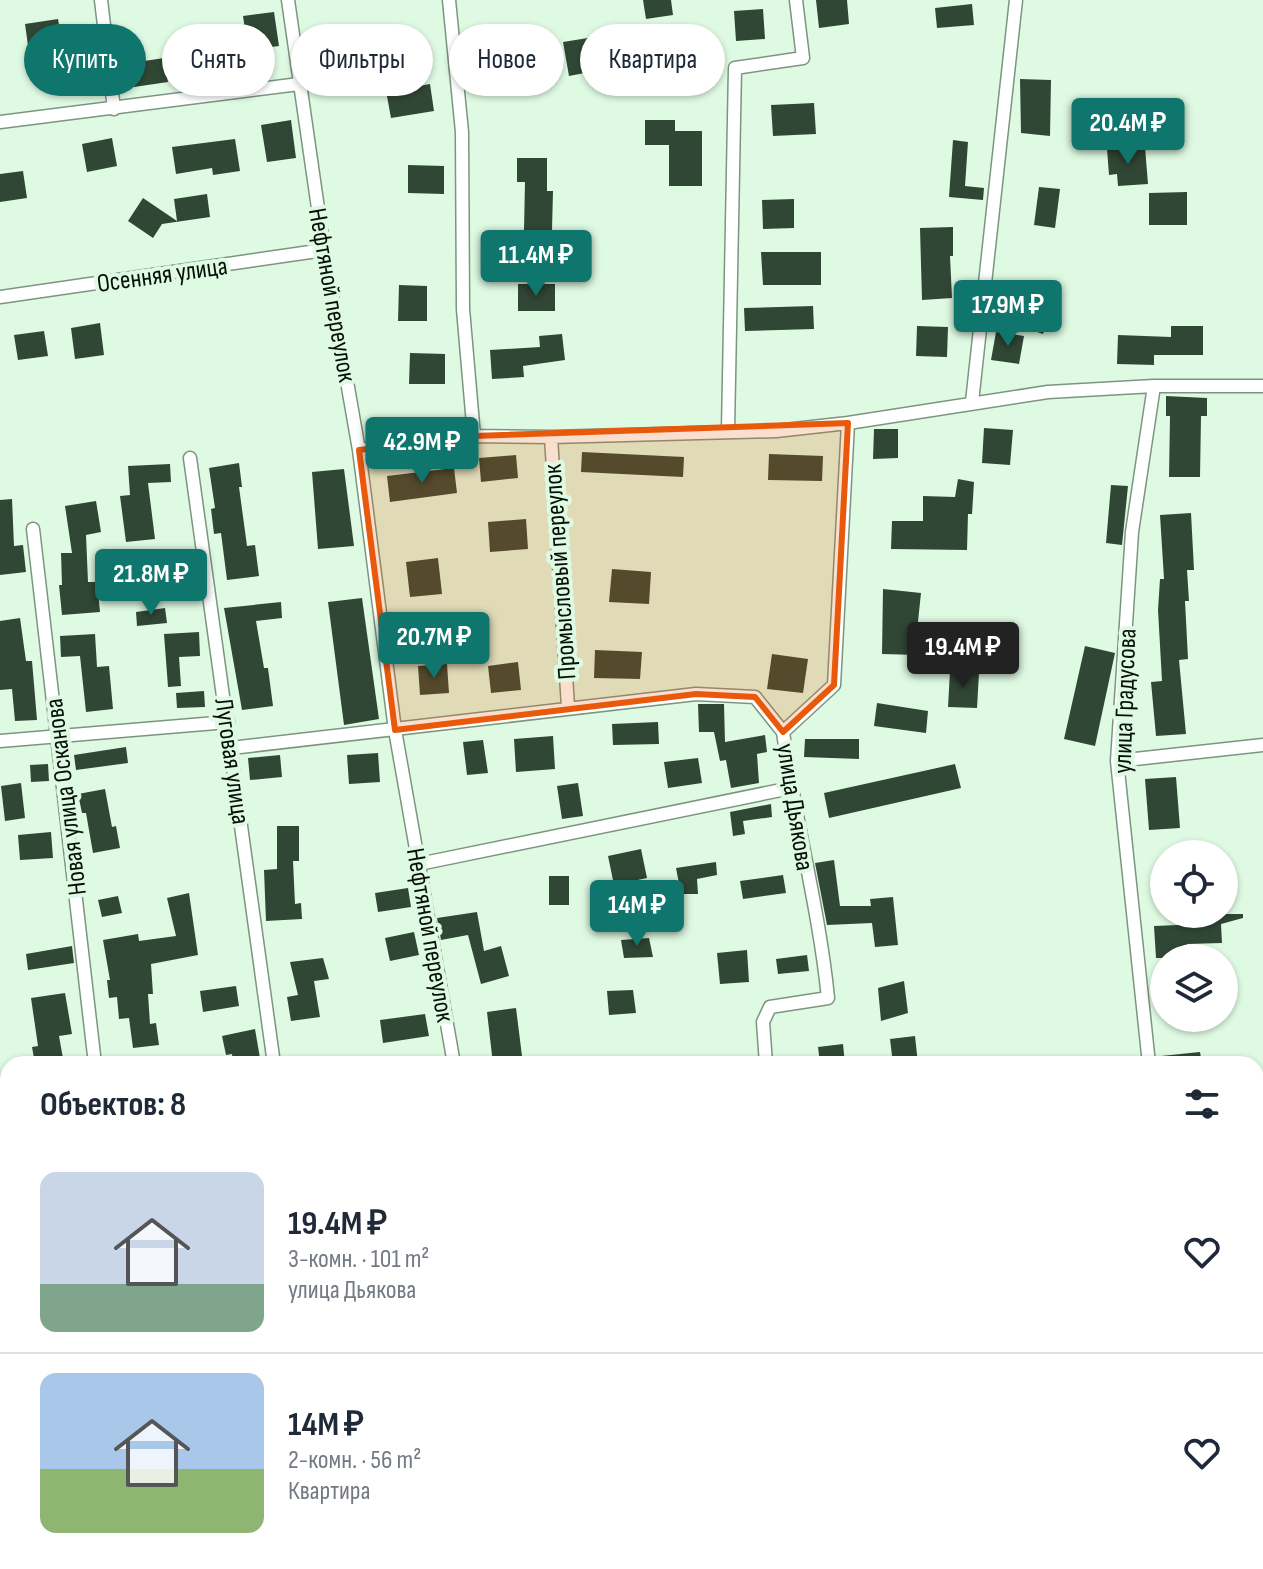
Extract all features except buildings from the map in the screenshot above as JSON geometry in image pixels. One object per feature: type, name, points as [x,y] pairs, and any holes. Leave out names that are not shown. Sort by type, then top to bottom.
[{"type":"street","points":[[101,0],[114,109]]},
{"type":"street","name":"Нефтяной переулок","points":[[288,0],[291,24]]},
{"type":"street","points":[[449,0],[462,132],[463,309],[474,436]]},
{"type":"street","points":[[728,430],[735,68],[803,58],[796,0]]},
{"type":"street","points":[[972,402],[1016,0]]},
{"type":"street","points":[[0,122],[291,85]]},
{"type":"street","name":"Нефтяной переулок","points":[[301,96],[359,450],[395,730],[453,1056]]},
{"type":"street","name":"Осенняя улица","points":[[0,297],[324,250]]},
{"type":"street","points":[[359,450],[474,436],[776,431],[1048,392],[1154,386],[1263,386]]},
{"type":"street","name":"улица Градусова","points":[[1148,1056],[1117,761],[1132,532],[1154,386]]},
{"type":"street","name":"улица Дьякова","points":[[765,1056],[763,1022],[770,1007],[828,998],[783,732],[834,685],[848,423]]},
{"type":"street","name":"Промысловый переулок","points":[[551,437],[568,707]]},
{"type":"street","name":"Луговая улица","points":[[190,458],[273,1056]]},
{"type":"street","name":"Новая улица Осканова","points":[[33,529],[94,1056]]},
{"type":"street","points":[[231,748],[696,694],[755,697],[783,732]]},
{"type":"street","points":[[0,741],[228,722]]},
{"type":"street","points":[[1117,761],[1263,745]]},
{"type":"street","points":[[419,864],[791,788]]},
{"type":"highlighted area","points":[[848,423],[834,685],[783,732],[755,697],[696,694],[395,730],[359,450],[474,436]]}]
